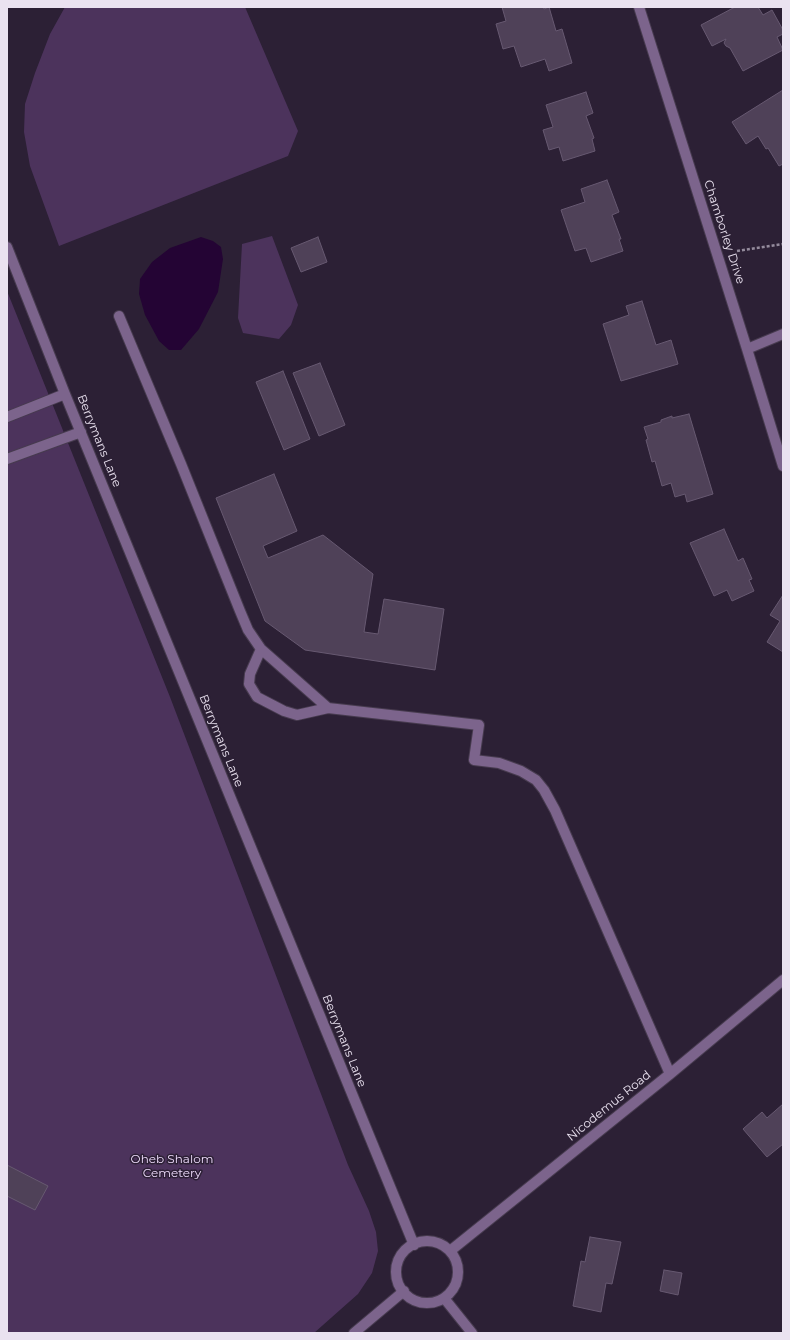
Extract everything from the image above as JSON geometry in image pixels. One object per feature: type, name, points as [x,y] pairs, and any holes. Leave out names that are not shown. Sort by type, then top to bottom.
[{"type":"street","name":"Chamborley Drive","points":[[639,7],[748,349],[783,466]]},
{"type":"street","name":"Berrymans Lane","points":[[7,247],[65,394],[414,1245]]},
{"type":"street","points":[[120,316],[248,630],[261,649],[328,708]]},
{"type":"street","points":[[748,349],[783,334]]},
{"type":"street","points":[[7,417],[65,394]]},
{"type":"street","points":[[7,459],[81,432]]},
{"type":"street","points":[[261,649],[250,674],[249,684],[257,697],[284,711],[297,715],[328,708],[479,725],[474,760],[499,763],[521,771],[536,780],[544,790],[555,810],[670,1074]]},
{"type":"street","name":"Nicodemus Road","points":[[450,1251],[670,1074],[783,980]]},
{"type":"street","points":[[426,1241],[436,1242],[445,1246],[450,1251],[457,1262],[457,1282],[452,1291],[444,1298],[434,1302],[424,1303],[414,1300],[399,1285],[396,1274],[398,1264],[401,1255],[408,1248],[426,1241]]},
{"type":"street","points":[[354,1333],[404,1291]]},
{"type":"street","points":[[444,1298],[472,1333]]},
{"type":"path","points":[[737,251],[783,244]]},
{"type":"green space","points":[[65,7],[245,7],[298,131],[288,156],[59,246],[30,166],[24,132],[25,104],[35,73],[50,34]]},
{"type":"green space","points":[[272,236],[298,305],[291,325],[279,339],[243,333],[238,318],[242,244]]},
{"type":"green space","name":"Oheb Shalom Cemetery","points":[[7,291],[170,697],[348,1165],[369,1211],[376,1232],[378,1251],[372,1273],[358,1294],[314,1333],[7,1333]]},
{"type":"shaded area","points":[[201,237],[213,241],[221,247],[223,259],[218,292],[199,329],[181,350],[169,350],[159,341],[145,315],[139,294],[140,279],[152,262],[170,248]]},
{"type":"building","points":[[502,7],[543,7],[544,9],[549,7],[556,31],[562,29],[572,63],[549,71],[545,59],[521,67],[514,46],[503,49],[496,24],[506,21]]},
{"type":"building","points":[[735,7],[758,7],[763,15],[772,10],[783,30],[783,34],[777,37],[783,50],[743,71],[730,48],[724,43],[726,39],[712,46],[701,25]]},
{"type":"building","points":[[783,90],[783,164],[779,166],[768,148],[766,149],[758,136],[746,144],[732,122]]},
{"type":"building","points":[[586,92],[593,113],[586,116],[594,138],[592,139],[595,151],[563,161],[559,147],[549,150],[543,130],[553,127],[546,105]]},
{"type":"building","points":[[607,180],[619,212],[612,215],[621,239],[619,239],[623,251],[591,262],[586,248],[575,251],[561,210],[585,202],[581,189]]},
{"type":"building","points":[[318,237],[327,262],[301,272],[291,248]]},
{"type":"building","points":[[642,301],[656,345],[671,340],[678,364],[621,381],[603,324],[629,315],[626,306]]},
{"type":"building","points":[[320,363],[345,425],[319,436],[293,373]]},
{"type":"building","points":[[283,371],[310,439],[284,450],[256,382]]},
{"type":"building","points":[[689,414],[713,494],[687,502],[685,494],[675,497],[671,483],[662,486],[655,461],[652,462],[646,440],[648,439],[644,427],[661,422],[661,420],[672,416],[672,418]]},
{"type":"building","points":[[274,474],[297,531],[263,546],[268,558],[323,535],[373,574],[364,632],[378,634],[384,599],[444,609],[435,670],[305,650],[265,621],[216,498]]},
{"type":"building","points":[[724,529],[738,561],[743,558],[752,579],[749,580],[754,591],[732,601],[727,590],[714,596],[690,543]]},
{"type":"building","points":[[783,595],[783,652],[767,642],[780,621],[770,615]]},
{"type":"building","points":[[783,1104],[783,1144],[767,1157],[743,1129],[762,1112],[767,1118]]},
{"type":"building","points":[[7,1165],[48,1186],[35,1210],[7,1196]]},
{"type":"building","points":[[590,1237],[621,1242],[612,1284],[606,1283],[601,1312],[573,1306],[581,1261],[585,1262]]},
{"type":"building","points":[[664,1270],[682,1273],[678,1295],[660,1291]]}]
